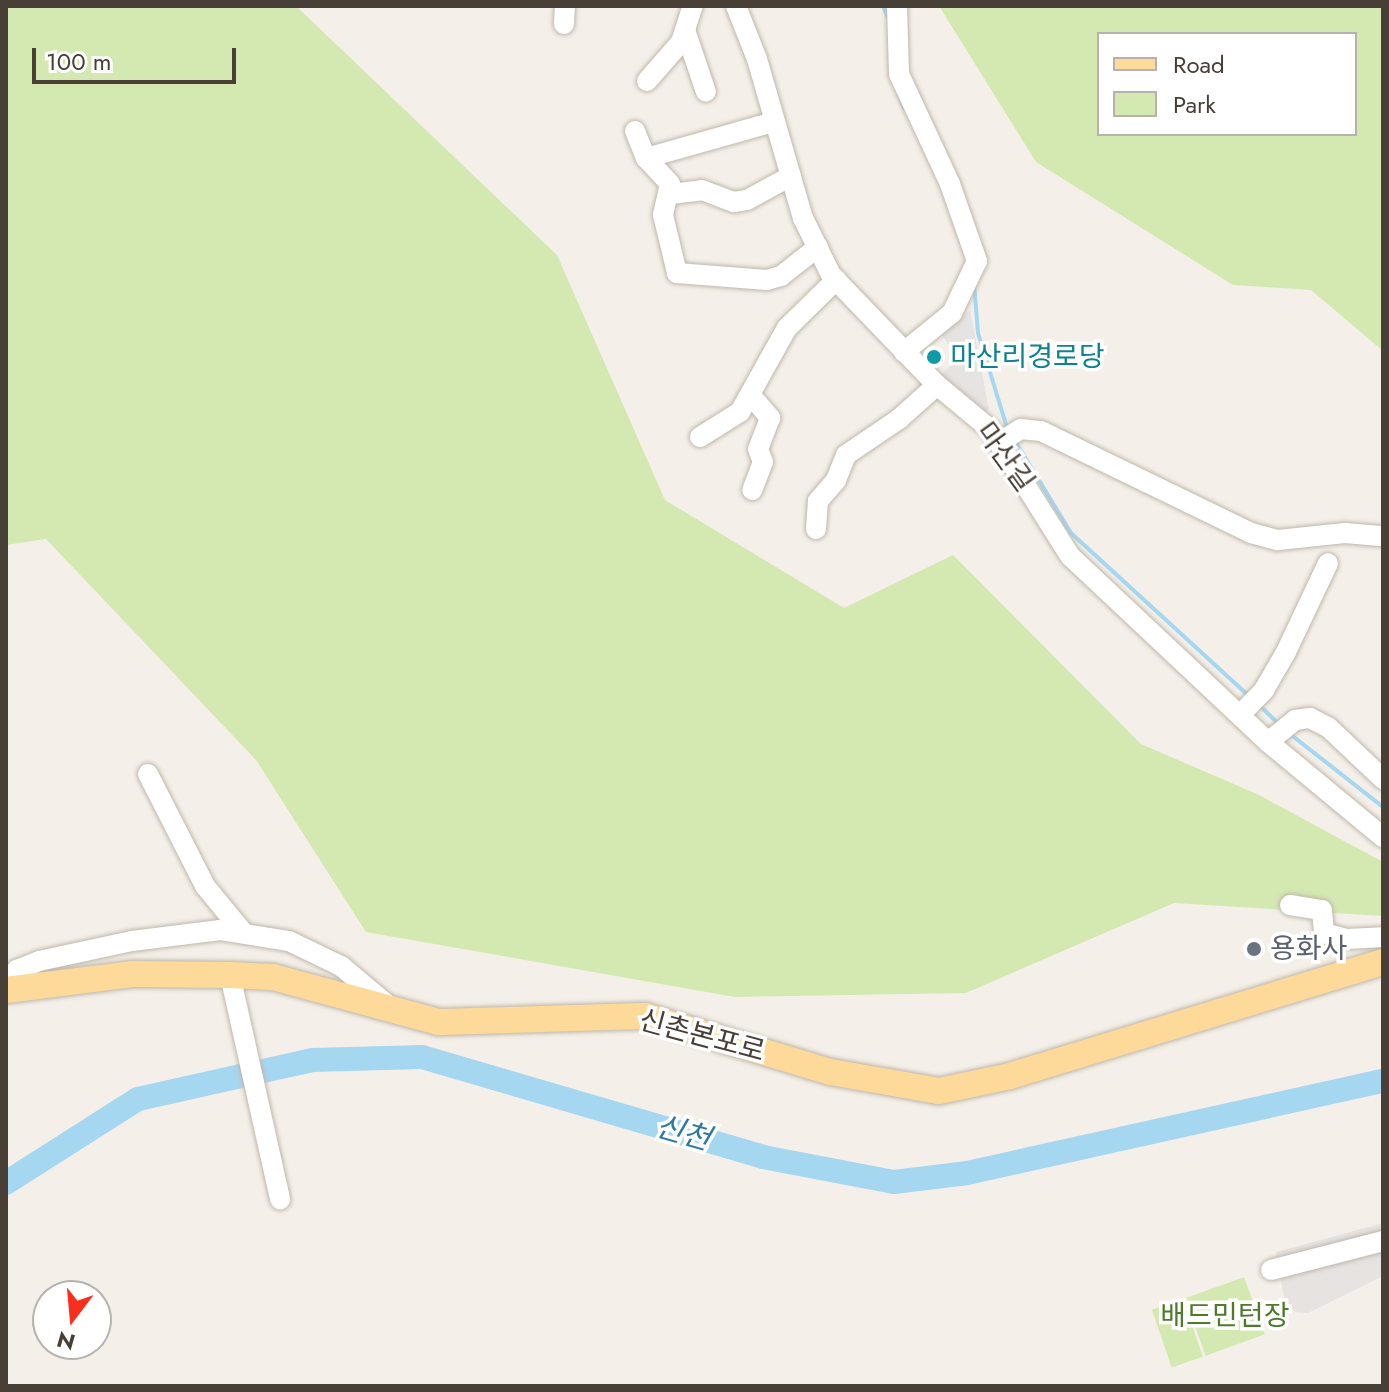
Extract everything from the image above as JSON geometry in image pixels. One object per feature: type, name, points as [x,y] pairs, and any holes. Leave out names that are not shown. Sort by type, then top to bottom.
[{"type":"main road","name":"신촌본포로","points":[[6,988],[132,974],[230,975],[273,977],[439,1022],[478,1025],[564,1015],[645,1016],[831,1072],[939,1091],[1010,1076],[1383,962]]},
{"type":"street","points":[[647,81],[672,57],[693,6]]},
{"type":"street","name":"마산길","points":[[736,6],[757,59],[791,176],[818,247],[836,280],[937,385],[1010,436],[1070,556],[1383,837]]},
{"type":"street","points":[[897,6],[899,74],[950,184],[973,277],[952,313],[904,352]]},
{"type":"street","points":[[685,30],[706,92]]},
{"type":"street","points":[[646,158],[773,122]]},
{"type":"street","points":[[635,131],[646,158],[662,172],[671,194],[663,215],[677,273],[767,280],[781,276],[818,247]]},
{"type":"street","points":[[671,194],[702,190],[734,202],[747,200],[791,176]]},
{"type":"street","points":[[700,437],[740,412],[752,397],[755,380],[787,328],[836,280]]},
{"type":"street","points":[[816,529],[818,501],[836,480],[846,455],[937,385]]},
{"type":"street","points":[[752,397],[770,418],[758,449],[763,462],[752,490]]},
{"type":"street","points":[[1010,436],[1041,431],[1251,533],[1278,540],[1345,533],[1383,536]]},
{"type":"street","points":[[1245,711],[1264,690],[1328,563]]},
{"type":"street","points":[[1273,738],[1295,720],[1310,718],[1328,727],[1383,779]]},
{"type":"street","points":[[148,774],[205,886],[242,931]]},
{"type":"street","points":[[1290,905],[1322,910],[1324,933],[1347,939],[1383,937]]},
{"type":"street","points":[[6,988],[17,970],[81,951],[220,930],[242,931],[289,941],[341,966],[393,1009]]},
{"type":"street","points":[[230,975],[280,1199]]},
{"type":"street","points":[[1271,1270],[1383,1241]]},
{"type":"green space","points":[[6,6],[296,6],[557,255],[665,500],[844,608],[953,555],[1141,744],[1257,794],[1383,862],[1383,916],[1174,903],[966,993],[735,997],[366,932],[256,760],[46,539],[6,545]]},
{"type":"green space","points":[[939,6],[1383,6],[1383,351],[1311,290],[1233,285],[1036,162]]},
{"type":"green space","name":"배드민턴장","points":[[1244,1277],[1265,1334],[1206,1356],[1185,1299]]},
{"type":"green space","points":[[1183,1299],[1203,1357],[1172,1367],[1152,1310]]},
{"type":"shaded area","points":[[970,310],[989,409],[985,412],[941,375],[958,358],[942,335]]},
{"type":"shaded area","points":[[1383,1223],[1383,1276],[1308,1313],[1295,1312],[1285,1303],[1276,1252]]},
{"type":"waterway","points":[[883,6],[888,18]]},
{"type":"waterway","points":[[897,90],[904,108]]},
{"type":"waterway","points":[[974,283],[978,333],[1007,428]]},
{"type":"waterway","points":[[1014,439],[1071,533],[1249,696]]},
{"type":"waterway","points":[[1258,704],[1281,726]]},
{"type":"waterway","points":[[1290,734],[1383,807]]},
{"type":"waterway","name":"신천","points":[[6,1183],[138,1099],[313,1060],[422,1057],[763,1157],[894,1182],[967,1173],[1383,1081]]},
{"type":"place","name":"마산리경로당","points":[[934,357]]},
{"type":"place","name":"용화사","points":[[1254,949]]}]
